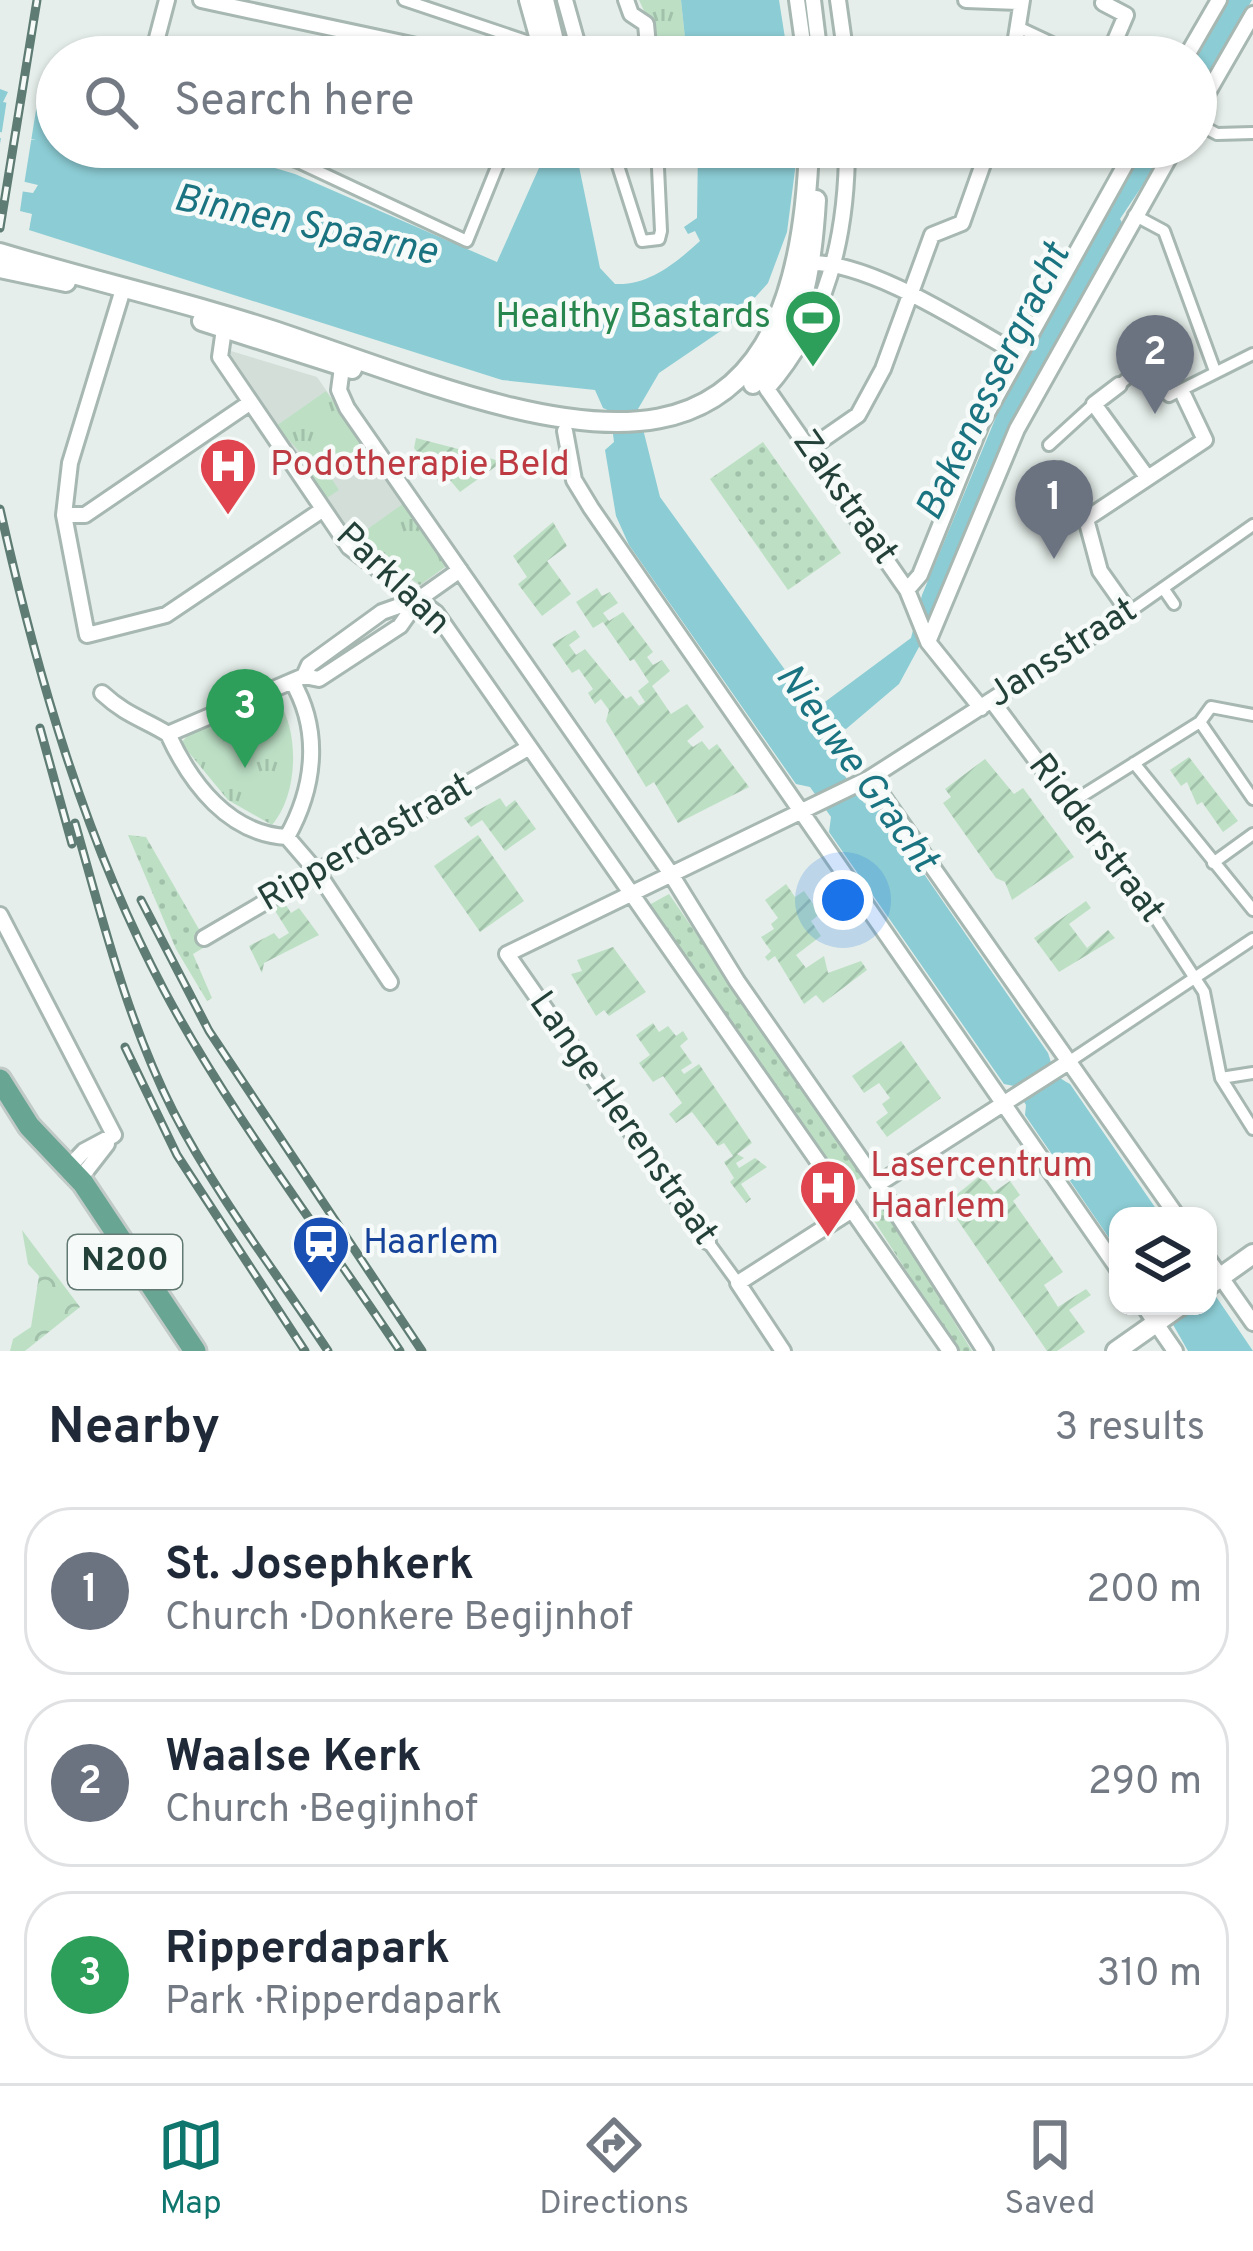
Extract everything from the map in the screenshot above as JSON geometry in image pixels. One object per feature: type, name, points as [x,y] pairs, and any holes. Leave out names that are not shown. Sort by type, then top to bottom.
[{"type":"main road","name":"N200","points":[[0,1080],[29,1126],[72,1171],[108,1219],[195,1351]]},
{"type":"main road","name":"N200","points":[[0,1098],[22,1131],[72,1171],[179,1351]]},
{"type":"street","points":[[158,36],[167,0]]},
{"type":"street","points":[[204,0],[373,36]]},
{"type":"street","points":[[404,0],[500,36]]},
{"type":"street","points":[[530,0],[540,36]]},
{"type":"street","points":[[544,0],[553,36]]},
{"type":"street","points":[[565,0],[575,36]]},
{"type":"street","points":[[626,0],[632,14],[646,24],[647,36]]},
{"type":"street","points":[[796,0],[802,36]]},
{"type":"street","points":[[813,0],[817,36]]},
{"type":"street","points":[[838,0],[843,36]]},
{"type":"street","points":[[966,0],[1021,1],[1018,36]]},
{"type":"street","points":[[1198,36],[1219,0]]},
{"type":"street","points":[[1101,1],[1126,15],[1117,36]]},
{"type":"street","points":[[1217,76],[1253,14]]},
{"type":"street","points":[[1020,28],[1037,36]]},
{"type":"street","points":[[344,36],[346,30]]},
{"type":"street","points":[[1217,134],[1253,133]]},
{"type":"street","points":[[311,168],[467,241],[497,168]]},
{"type":"street","points":[[619,168],[642,241],[659,239],[661,232],[658,168]]},
{"type":"street","points":[[804,264],[808,168]]},
{"type":"street","points":[[760,378],[788,340],[817,168]]},
{"type":"street","points":[[0,253],[343,362],[530,415],[565,430],[649,422],[708,414],[798,353],[834,263],[847,168]]},
{"type":"street","points":[[809,449],[858,415],[883,369],[932,236],[962,223],[982,168]]},
{"type":"street","points":[[927,635],[1120,207],[1130,168]]},
{"type":"street","points":[[908,590],[920,575],[981,424],[1018,354],[1120,207],[1156,168]]},
{"type":"street","points":[[1120,207],[1165,231],[1215,370]]},
{"type":"street","points":[[804,264],[834,263],[1018,354]]},
{"type":"street","points":[[0,268],[122,290]]},
{"type":"street","points":[[122,290],[70,463],[64,515],[87,635],[166,615],[322,510]]},
{"type":"street","name":"Parklaan","points":[[224,323],[220,357],[322,510],[355,553],[436,613],[948,1350]]},
{"type":"street","points":[[1048,445],[1130,376],[1147,376],[1169,396],[1182,394],[1215,370],[1253,354]]},
{"type":"street","name":"Parklaan","points":[[343,362],[339,390],[347,408],[670,871],[737,981],[878,1184],[985,1351]]},
{"type":"street","name":"Zakstraat","points":[[760,378],[908,590],[927,635]]},
{"type":"street","points":[[1086,519],[1205,440],[1182,394]]},
{"type":"street","points":[[64,515],[85,515],[248,404]]},
{"type":"street","points":[[1094,404],[1147,477]]},
{"type":"street","points":[[530,415],[611,425]]},
{"type":"street","points":[[565,430],[574,480],[591,508],[1109,1256]]},
{"type":"street","points":[[1061,468],[1076,496],[1072,500],[1086,519],[1100,571],[1129,612]]},
{"type":"street","name":"Jansstraat","points":[[670,871],[870,778],[1129,612],[1253,525]]},
{"type":"street","points":[[168,734],[298,679],[309,665],[382,612],[419,599],[460,570]]},
{"type":"street","points":[[1163,588],[1174,604]]},
{"type":"street","name":"Ridderstraat","points":[[927,635],[1051,780],[1195,978],[1204,992],[1222,1078],[1253,1129]]},
{"type":"street","points":[[287,838],[306,802],[312,762],[298,679]]},
{"type":"street","points":[[102,693],[132,721],[152,724],[168,734],[206,797],[265,836],[287,838],[318,873],[390,982]]},
{"type":"street","points":[[1069,804],[1200,722],[1211,707],[1253,715]]},
{"type":"street","points":[[1200,722],[1253,799]]},
{"type":"street","name":"Ripperdastraat","points":[[204,938],[528,748]]},
{"type":"street","points":[[1134,763],[1253,910]]},
{"type":"street","points":[[870,778],[1060,1068],[1170,1207]]},
{"type":"street","points":[[1213,863],[1253,834]]},
{"type":"street","points":[[632,894],[670,871]]},
{"type":"street","name":"Lange Herenstraat","points":[[632,894],[507,954],[738,1283]]},
{"type":"street","points":[[0,915],[114,1135],[72,1171]]},
{"type":"street","points":[[878,1184],[1004,1106],[1253,939]]},
{"type":"street","points":[[1222,1078],[1253,1073]]},
{"type":"street","points":[[784,1351],[738,1283],[852,1210]]},
{"type":"street","points":[[1217,1271],[1253,1254]]},
{"type":"street","points":[[1217,1279],[1253,1323]]},
{"type":"street","points":[[1116,1351],[1168,1315],[1175,1351]]},
{"type":"shaded area","points":[[231,351],[317,377],[447,566],[420,586],[354,539],[227,358]]},
{"type":"green space","points":[[639,0],[681,0],[685,36],[653,36]]},
{"type":"green space","points":[[326,391],[363,445],[328,473],[339,490],[327,498],[304,465],[308,461],[276,426]]},
{"type":"green space","points":[[416,438],[462,450],[459,459],[471,464],[476,454],[502,462],[460,492],[449,479],[441,485],[414,448]]},
{"type":"green space","points":[[763,442],[841,553],[788,590],[710,479]]},
{"type":"green space","points":[[404,503],[446,566],[420,585],[355,538]]},
{"type":"green space","points":[[553,522],[567,546],[547,561],[571,594],[542,616],[518,584],[527,577],[513,556]]},
{"type":"green space","points":[[597,588],[602,596],[610,592],[618,603],[603,613],[609,621],[623,612],[653,652],[647,657],[653,665],[662,660],[670,671],[652,686],[671,714],[687,704],[704,727],[687,741],[693,747],[702,741],[709,750],[717,744],[749,787],[678,823],[654,782],[646,787],[606,721],[609,710],[601,699],[595,704],[588,693],[593,689],[579,669],[572,673],[552,644],[575,630],[580,637],[569,645],[576,655],[585,649],[626,699],[631,696],[639,706],[645,702],[638,691],[649,682],[634,659],[630,661],[603,622],[593,628],[576,602]]},
{"type":"green space","points":[[278,700],[290,729],[293,764],[287,797],[272,825],[228,800],[181,743],[189,734],[263,701]]},
{"type":"green space","points":[[1189,757],[1238,821],[1223,832],[1202,802],[1197,805],[1187,782],[1181,786],[1170,770]]},
{"type":"green space","points":[[985,759],[1014,794],[1023,788],[1074,857],[1012,900],[1005,882],[996,878],[943,803],[951,797],[945,789]]},
{"type":"green space","points":[[500,798],[506,807],[515,800],[536,829],[505,851],[482,820],[471,827],[464,818]]},
{"type":"green space","points":[[128,835],[146,837],[204,938],[203,948],[193,954],[212,998],[207,1001],[176,949]]},
{"type":"green space","points":[[478,835],[524,901],[480,932],[434,866]]},
{"type":"green space","points":[[786,884],[795,897],[804,891],[820,914],[811,921],[821,936],[796,955],[806,968],[824,956],[828,973],[861,961],[867,970],[823,1003],[816,995],[804,1004],[775,956],[768,961],[765,957],[771,951],[761,937],[774,929],[771,924],[778,918],[765,900]]},
{"type":"green space","points":[[669,894],[863,1176],[843,1190],[816,1143],[649,905]]},
{"type":"green space","points":[[1086,901],[1091,908],[1069,924],[1087,948],[1108,930],[1115,938],[1059,972],[1034,938]]},
{"type":"green space","points":[[284,902],[291,913],[299,908],[319,935],[264,963],[262,973],[249,946],[274,933],[279,939],[289,933],[274,909]]},
{"type":"green space","points":[[613,947],[646,992],[609,1016],[604,1010],[596,1016],[571,974],[582,971],[577,960]]},
{"type":"green space","points":[[653,1023],[659,1032],[668,1026],[676,1036],[683,1031],[688,1039],[680,1046],[692,1063],[681,1070],[684,1074],[699,1064],[752,1143],[737,1154],[744,1158],[736,1163],[739,1168],[755,1158],[767,1167],[741,1184],[751,1199],[746,1203],[730,1182],[734,1178],[724,1162],[733,1156],[724,1143],[718,1146],[692,1112],[676,1123],[669,1114],[682,1103],[663,1076],[653,1082],[639,1063],[650,1055],[636,1035]]},
{"type":"green space","points":[[901,1041],[941,1098],[887,1137],[876,1122],[888,1113],[882,1104],[890,1098],[879,1083],[864,1093],[852,1076]]},
{"type":"green space","points":[[981,1175],[994,1192],[1010,1181],[1020,1195],[1013,1201],[1063,1272],[1044,1285],[1058,1307],[1086,1289],[1091,1295],[1069,1310],[1085,1332],[1057,1351],[1047,1351],[946,1203]]},
{"type":"green space","points":[[884,1207],[972,1351],[958,1351],[871,1216]]},
{"type":"green space","points":[[22,1230],[80,1307],[25,1351],[10,1351],[13,1339],[31,1327],[39,1276],[28,1264]]},
{"type":"water","points":[[681,0],[779,0],[785,36],[685,36]]},
{"type":"water","points":[[1227,0],[1252,0],[1217,62],[1217,36],[1206,36]]},
{"type":"water","points":[[0,89],[8,92],[3,102],[36,109],[36,140],[0,132]]},
{"type":"water","name":"Binnen Spaarne","points":[[0,138],[36,140],[36,168],[275,168],[497,262],[539,168],[579,168],[600,268],[615,284],[627,284],[671,265],[700,241],[695,231],[688,234],[684,227],[697,218],[698,168],[795,168],[787,232],[768,283],[731,324],[659,373],[638,409],[660,497],[814,710],[911,638],[922,595],[1011,381],[1130,168],[1154,168],[1120,219],[1123,224],[1010,427],[919,647],[899,684],[846,729],[835,725],[827,734],[846,761],[842,772],[864,803],[879,809],[1048,1053],[1054,1072],[1070,1084],[1155,1207],[1109,1207],[1109,1238],[1025,1115],[1026,1105],[1014,1086],[1004,1084],[829,832],[831,817],[810,787],[796,784],[629,545],[616,516],[605,450],[614,442],[610,411],[603,408],[595,390],[502,380],[29,230],[31,214],[0,208],[0,188],[33,193],[38,185],[0,176]]},
{"type":"water","points":[[1217,1298],[1253,1351],[1188,1351],[1168,1315],[1217,1315]]},
{"type":"pier","points":[[9,86],[12,100],[36,104],[24,185],[36,189],[23,190],[20,211],[32,214],[28,235],[25,219],[0,215],[0,144]]},
{"type":"railway","points":[[0,228],[37,0]]},
{"type":"railway","points":[[0,509],[66,756],[136,935],[218,1083],[400,1351]]},
{"type":"railway","points":[[40,728],[72,844]]},
{"type":"railway","points":[[75,823],[129,1006],[173,1111],[227,1203],[328,1351]]},
{"type":"railway","points":[[141,900],[209,1031],[422,1351]]},
{"type":"railway","points":[[125,1047],[177,1155],[305,1351]]},
{"type":"place","name":"Healthy Bastards","points":[[813,369]]},
{"type":"place","name":"Waalse Kerk","points":[[1155,414]]},
{"type":"place","name":"Podotherapie Beld","points":[[228,517]]},
{"type":"place","name":"St. Josephkerk","points":[[1054,559]]},
{"type":"place","name":"Ripperdapark","points":[[245,768]]},
{"type":"place","name":"Lasercentrum Haarlem","points":[[828,1239]]},
{"type":"place","name":"Haarlem","points":[[321,1295]]},
{"type":"water label","name":"Bakenessergracht","points":[[995,383]]},
{"type":"water label","name":"Nieuwe Gracht","points":[[855,769]]}]
